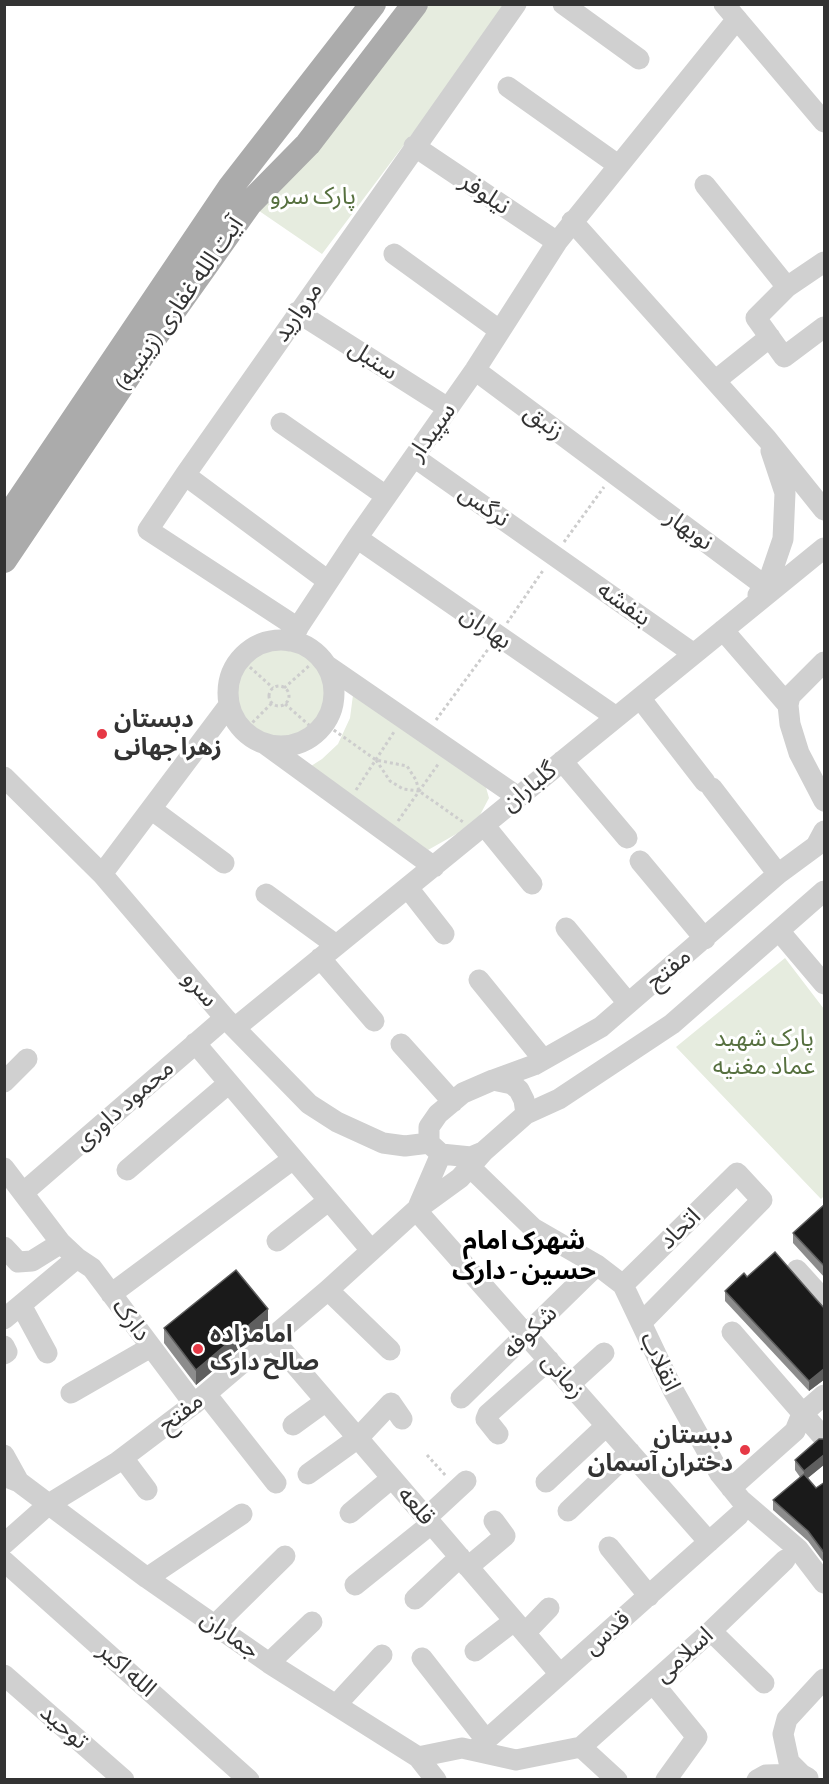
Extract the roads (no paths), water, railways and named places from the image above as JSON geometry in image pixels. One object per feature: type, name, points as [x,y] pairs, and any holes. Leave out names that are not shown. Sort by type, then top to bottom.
[{"type":"main road","name":"آیت الله غفاری (زینبیه)","points":[[4,523],[230,188],[374,4]]},
{"type":"main road","name":"آیت الله غفاری (زینبیه)","points":[[4,560],[146,349],[249,204],[308,144],[415,4]]},
{"type":"street","name":"مروارید","points":[[294,635],[148,530],[297,312],[516,4]]},
{"type":"street","points":[[563,4],[639,59]]},
{"type":"street","points":[[730,12],[825,123]]},
{"type":"street","name":"سپیدار","points":[[294,635],[357,538],[475,370],[557,242],[618,165],[730,12]]},
{"type":"street","points":[[508,87],[618,165]]},
{"type":"street","name":"نیلوفر","points":[[414,146],[557,242]]},
{"type":"street","points":[[705,185],[787,288]]},
{"type":"street","points":[[572,221],[767,439],[825,510]]},
{"type":"street","points":[[394,254],[499,330]]},
{"type":"street","points":[[824,328],[784,357],[756,318],[787,288],[825,262]]},
{"type":"street","name":"سنبل","points":[[297,312],[448,408]]},
{"type":"street","points":[[715,381],[770,337]]},
{"type":"street","name":"زنبق","points":[[475,370],[613,474]]},
{"type":"street","points":[[281,423],[386,496]]},
{"type":"street","points":[[748,610],[765,586],[783,539],[785,493],[767,439]]},
{"type":"street","name":"نرگس","points":[[414,457],[554,555]]},
{"type":"street","name":"نوبهار","points":[[613,474],[765,586]]},
{"type":"street","points":[[185,475],[328,581]]},
{"type":"street","name":"بهاران","points":[[357,538],[616,717]]},
{"type":"street","name":"گلباران","points":[[230,1023],[328,952],[434,867],[476,825],[518,797],[825,548]]},
{"type":"street","name":"بنفشه","points":[[554,555],[694,654]]},
{"type":"street","points":[[723,630],[788,705]]},
{"type":"street","points":[[434,867],[239,726],[227,695],[230,679],[248,651],[263,643],[294,635],[297,643],[518,797]]},
{"type":"street","points":[[253,736],[284,746],[302,742],[320,727],[334,700],[333,682],[322,661]]},
{"type":"street","points":[[825,662],[790,696],[788,705],[790,724],[799,753],[825,801]]},
{"type":"street","points":[[640,698],[778,874]]},
{"type":"street","points":[[102,874],[230,705]]},
{"type":"street","points":[[562,761],[627,838]]},
{"type":"street","name":"سرو","points":[[4,777],[102,874],[230,1023],[309,1104],[337,1122],[383,1143],[435,1148],[477,1160]]},
{"type":"street","points":[[151,810],[224,863]]},
{"type":"street","points":[[476,825],[532,884]]},
{"type":"street","name":"مفتح","points":[[416,1210],[430,1184],[435,1148],[429,1127],[438,1114],[463,1093],[543,1059],[601,1027],[778,874],[816,846],[825,831]]},
{"type":"street","points":[[640,861],[705,939]]},
{"type":"street","points":[[408,888],[444,934]]},
{"type":"street","name":"مفتح","points":[[4,1544],[49,1503],[123,1458],[200,1399],[328,1290],[416,1210],[477,1160],[526,1114],[560,1099],[672,1024],[825,891]]},
{"type":"street","points":[[266,894],[328,952],[374,1021]]},
{"type":"street","points":[[566,928],[628,1004]]},
{"type":"street","points":[[780,932],[825,984]]},
{"type":"street","points":[[479,980],[543,1059]]},
{"type":"street","name":"محمود داوری","points":[[24,1192],[195,1043],[230,1023]]},
{"type":"street","points":[[195,1043],[371,1250]]},
{"type":"street","points":[[401,1044],[453,1102]]},
{"type":"street","points":[[4,1082],[27,1059]]},
{"type":"street","points":[[493,1080],[512,1084],[519,1089],[524,1100],[526,1114]]},
{"type":"street","points":[[127,1170],[229,1083]]},
{"type":"street","points":[[111,1294],[292,1159]]},
{"type":"street","name":"انقلاب","points":[[477,1160],[534,1228],[597,1265],[622,1285],[697,1436],[731,1488],[798,1549],[825,1584]]},
{"type":"street","name":"دارک","points":[[4,1168],[61,1242],[76,1258],[92,1268],[151,1347],[276,1483]]},
{"type":"street","name":"اتحاد","points":[[622,1285],[737,1173],[762,1200],[642,1322]]},
{"type":"street","points":[[277,1241],[328,1201]]},
{"type":"street","name":"زمانی","points":[[416,1210],[709,1542]]},
{"type":"street","points":[[4,1247],[18,1262],[32,1261],[61,1242]]},
{"type":"street","points":[[4,1319],[76,1258]]},
{"type":"street","name":"شکوفه","points":[[461,1398],[527,1336],[597,1265]]},
{"type":"street","points":[[797,1270],[825,1300]]},
{"type":"street","points":[[328,1290],[390,1350]]},
{"type":"street","points":[[21,1305],[47,1353]]},
{"type":"street","points":[[732,1332],[825,1438]]},
{"type":"street","name":"قلعه","points":[[272,1338],[560,1674]]},
{"type":"street","points":[[4,1346],[8,1352],[4,1354]]},
{"type":"street","points":[[71,1393],[151,1347]]},
{"type":"street","points":[[570,1384],[604,1353]]},
{"type":"street","points":[[498,1434],[486,1419],[488,1414],[549,1360]]},
{"type":"street","points":[[731,1488],[795,1431],[802,1414],[825,1395]]},
{"type":"street","points":[[293,1425],[326,1401]]},
{"type":"street","points":[[309,1474],[358,1438],[391,1403],[402,1419]]},
{"type":"street","points":[[546,1482],[606,1426]]},
{"type":"street","points":[[568,1511],[630,1452]]},
{"type":"street","points":[[4,1455],[12,1479]]},
{"type":"street","points":[[123,1458],[147,1490]]},
{"type":"street","points":[[350,1513],[392,1478]]},
{"type":"street","name":"جماران","points":[[12,1479],[49,1503],[147,1578],[269,1663],[418,1757],[436,1779]]},
{"type":"street","points":[[355,1585],[429,1521],[462,1485]]},
{"type":"street","points":[[147,1578],[242,1514]]},
{"type":"street","name":"قدس","points":[[480,1745],[739,1515]]},
{"type":"street","points":[[415,1599],[464,1562],[505,1536],[494,1521]]},
{"type":"street","points":[[609,1547],[648,1596]]},
{"type":"street","points":[[215,1625],[285,1556]]},
{"type":"street","name":"اسلامی","points":[[581,1747],[711,1631],[785,1560]]},
{"type":"street","name":"الله اکبر","points":[[4,1561],[249,1779]]},
{"type":"street","points":[[475,1651],[549,1608]]},
{"type":"street","points":[[269,1663],[312,1622]]},
{"type":"street","points":[[711,1631],[764,1683]]},
{"type":"street","points":[[336,1705],[382,1655]]},
{"type":"street","points":[[422,1658],[480,1745]]},
{"type":"street","name":"توحید","points":[[4,1675],[124,1779]]},
{"type":"street","points":[[806,1777],[789,1762],[783,1734],[787,1719],[825,1678]]},
{"type":"street","points":[[653,1683],[697,1737],[666,1779]]},
{"type":"street","points":[[418,1757],[480,1745],[516,1760],[581,1747],[614,1779]]},
{"type":"street","points":[[757,1779],[766,1775],[806,1777]]},
{"type":"place","name":"دبستان زهرا جهانی","points":[[102,734]]},
{"type":"place","name":"امامزاده صالح دارک","points":[[198,1349]]},
{"type":"place","name":"دبستان دختران آسمان","points":[[745,1450]]},
{"type":"district","name":"شهرک امام حسین - دارک","points":[[524,1256]]},
{"type":"park label","name":"پارک سرو","points":[[313,197]]},
{"type":"park label","name":"پارک شهید عماد مغنیه","points":[[764,1053]]}]
